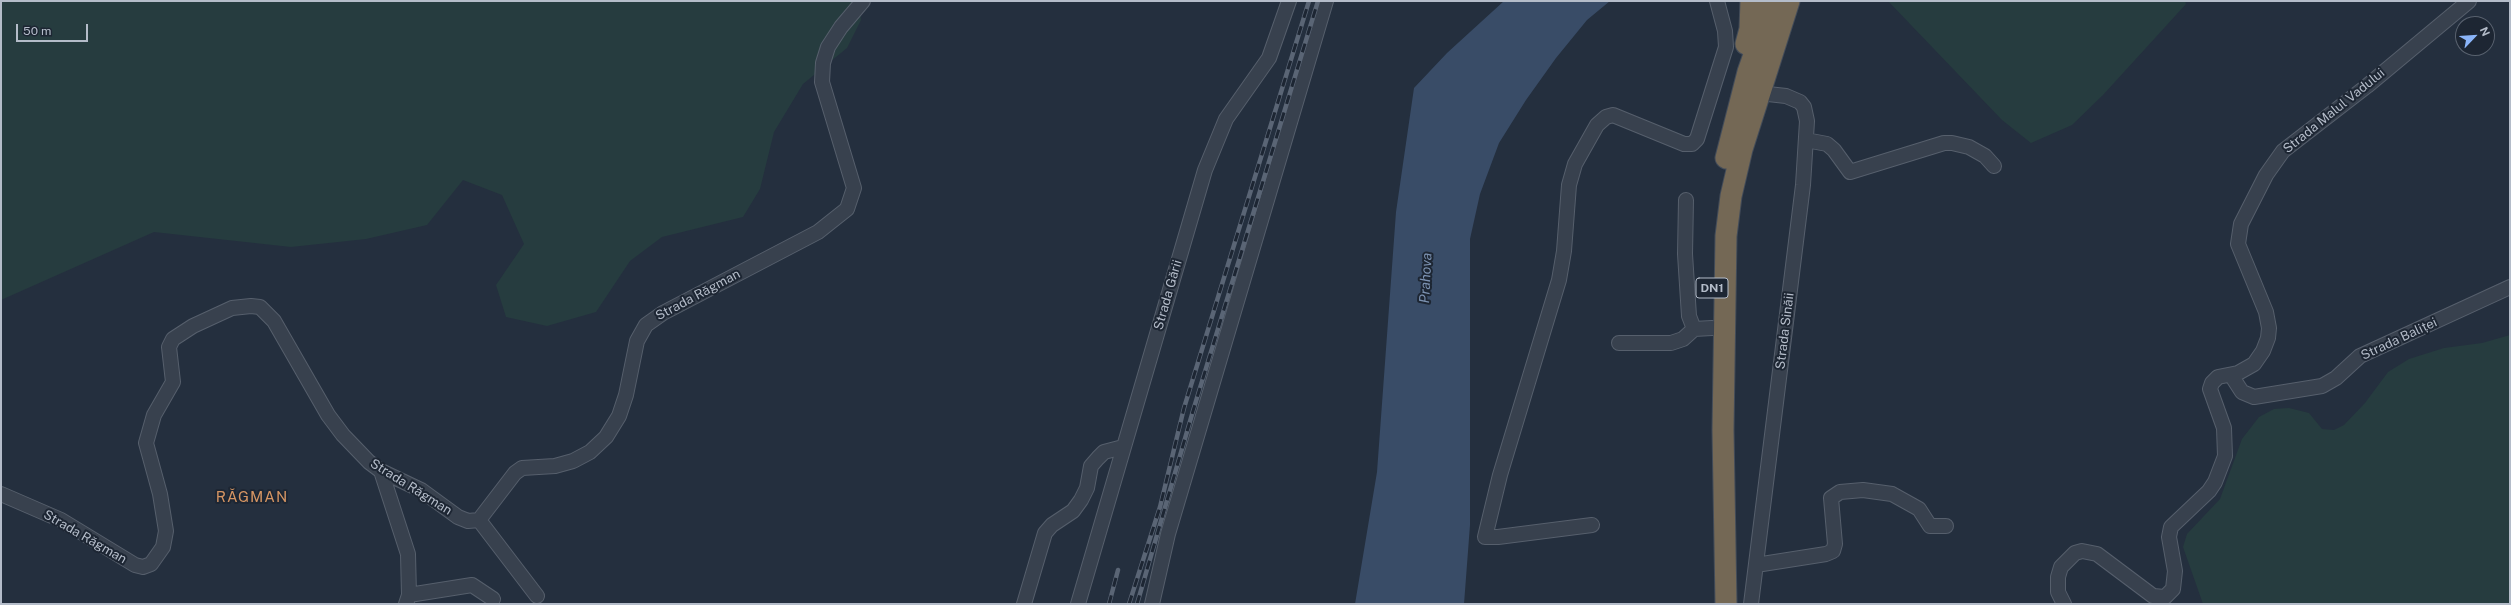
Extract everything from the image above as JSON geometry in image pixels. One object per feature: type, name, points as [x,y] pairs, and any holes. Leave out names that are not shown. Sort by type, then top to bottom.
[{"type":"highway","points":[[1724,170],[1726,124],[1750,29],[1751,1]]},
{"type":"highway","name":"DN1","points":[[1714,604],[1711,490],[1703,329],[1724,170],[1748,72],[1773,1]]},
{"type":"highway","name":"DN1","points":[[1726,604],[1723,430],[1726,236],[1735,177],[1759,93],[1789,1]]},
{"type":"street","name":"Strada Gării","points":[[1078,604],[1122,447],[1205,170],[1226,119],[1272,52],[1289,1]]},
{"type":"street","points":[[1152,604],[1168,534],[1326,1]]},
{"type":"street","points":[[1592,525],[1498,537],[1485,537],[1490,513],[1559,280],[1564,251],[1569,185],[1575,164],[1597,125],[1606,117],[1613,115],[1684,144],[1692,144],[1697,139],[1726,47],[1725,31],[1717,1]]},
{"type":"street","name":"Strada Malul Vadului","points":[[2064,604],[2058,592],[2058,577],[2061,568],[2075,553],[2082,552],[2098,554],[2153,596],[2165,596],[2172,590],[2175,571],[2169,532],[2177,520],[2209,491],[2221,470],[2226,441],[2210,389],[2214,380],[2231,375],[2254,364],[2263,351],[2268,338],[2269,328],[2266,312],[2238,244],[2241,224],[2274,163],[2283,151],[2367,86],[2468,1]]},
{"type":"street","name":"Strada Răgman","points":[[1,494],[61,520],[135,565],[143,567],[151,564],[163,546],[166,531],[160,494],[146,443],[154,415],[173,382],[169,347],[173,340],[198,323],[232,308],[251,306],[260,308],[274,321],[328,415],[343,435],[369,462],[381,471],[421,490],[458,517],[468,521],[479,520],[515,472],[522,468],[556,466],[573,461],[590,452],[606,437],[619,416],[626,395],[637,341],[646,324],[663,313],[818,232],[847,209],[854,188],[822,82],[823,63],[828,47],[858,2]]},
{"type":"street","name":"Strada Sinăii","points":[[1751,604],[1803,185],[1806,140],[1806,115],[1800,102],[1786,96],[1759,93]]},
{"type":"street","points":[[1806,140],[1827,144],[1834,150],[1850,172],[1944,143],[1952,143],[1968,147],[1985,156],[1994,166]]},
{"type":"street","points":[[1619,342],[1671,343],[1703,329],[1689,316],[1685,254],[1686,200]]},
{"type":"street","name":"Strada Baliței","points":[[2231,375],[2242,392],[2254,397],[2322,386],[2336,378],[2360,356],[2510,288]]},
{"type":"street","points":[[1024,604],[1045,533],[1052,525],[1073,511],[1082,500],[1087,488],[1091,466],[1098,458],[1104,452],[1122,447]]},
{"type":"street","points":[[381,471],[408,554],[408,600],[472,585],[493,599]]},
{"type":"street","points":[[1756,565],[1826,554],[1833,551],[1835,544],[1831,498],[1840,492],[1863,490],[1892,494],[1919,509],[1930,526],[1946,526]]},
{"type":"street","points":[[479,520],[537,596]]},
{"type":"green space","points":[[1,1],[859,1],[861,20],[847,48],[803,84],[774,132],[760,189],[743,217],[662,237],[630,261],[596,312],[547,326],[506,317],[496,285],[524,244],[502,195],[463,180],[427,225],[366,239],[291,247],[154,232],[1,300]]},
{"type":"green space","points":[[1888,1],[2185,1],[2186,4],[2103,95],[2072,125],[2031,143],[2002,120]]},
{"type":"green space","points":[[2510,335],[2510,604],[2203,604],[2183,547],[2187,534],[2220,499],[2242,439],[2259,417],[2274,409],[2289,408],[2309,413],[2322,429],[2334,430],[2344,425],[2365,403],[2388,372],[2409,359],[2444,348],[2482,343]]},
{"type":"water","name":"Prahova","points":[[1504,1],[1610,1],[1587,20],[1556,58],[1526,100],[1499,143],[1480,194],[1470,239],[1470,525],[1464,604],[1355,604],[1377,472],[1396,212],[1414,88],[1447,53]]},
{"type":"railway","points":[[1129,604],[1160,507],[1184,408],[1309,1]]},
{"type":"railway","points":[[1137,604],[1193,411],[1318,1]]},
{"type":"railway","points":[[1109,604],[1118,570]]},
{"type":"district","name":"RĂGMAN","points":[[252,497]]}]
